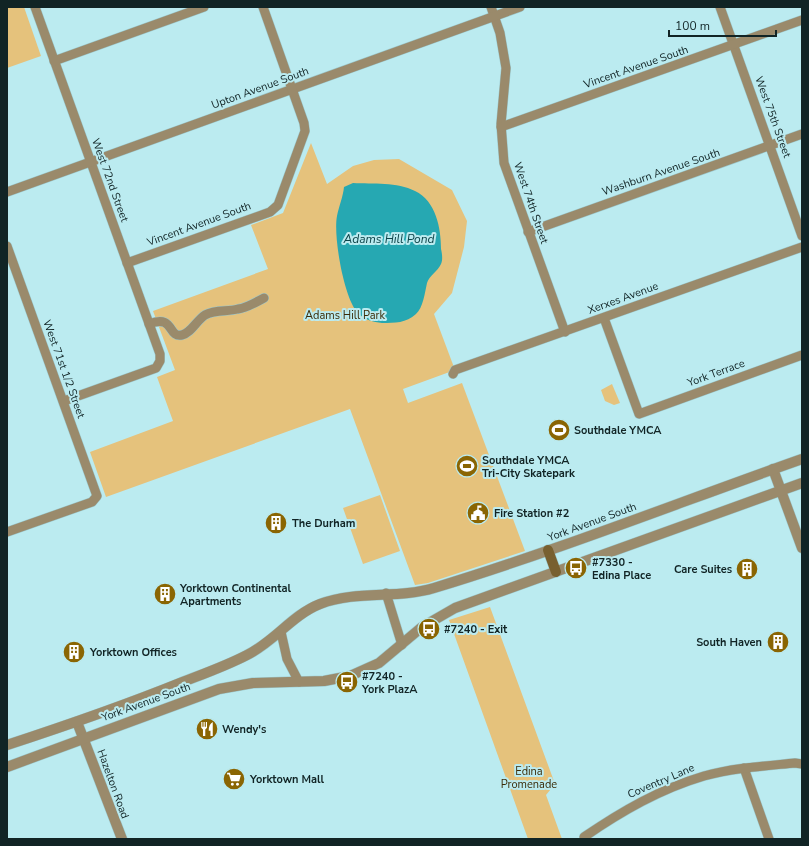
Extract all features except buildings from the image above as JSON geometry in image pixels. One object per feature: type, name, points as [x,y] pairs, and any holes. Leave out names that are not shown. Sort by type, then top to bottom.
[{"type":"main road","points":[[548,550],[556,572]]},
{"type":"street","name":"West 72nd Street","points":[[35,7],[160,354],[160,361],[156,368],[64,401]]},
{"type":"street","points":[[54,61],[204,7]]},
{"type":"street","points":[[263,7],[292,89]]},
{"type":"street","name":"West 74th Street","points":[[491,7],[504,50],[506,68],[501,127],[504,163],[565,332]]},
{"type":"street","name":"Upton Avenue South","points":[[7,192],[520,7]]},
{"type":"street","name":"West 75th Street","points":[[720,7],[802,236]]},
{"type":"street","name":"Vincent Avenue South","points":[[501,127],[802,20]]},
{"type":"street","name":"Vincent Avenue South","points":[[127,263],[270,212],[278,205],[305,131],[304,123],[292,89]]},
{"type":"street","name":"Washburn Avenue South","points":[[528,232],[802,134]]},
{"type":"street","name":"West 71st 1/2 Street","points":[[7,246],[97,496],[95,499],[7,532]]},
{"type":"street","name":"Xerxes Avenue","points":[[453,374],[456,370],[802,247]]},
{"type":"street","points":[[149,324],[159,320],[165,322],[176,334],[181,336],[186,334],[196,322],[206,315],[221,310],[238,309],[264,298]]},
{"type":"street","name":"York Terrace","points":[[604,318],[639,414],[802,355]]},
{"type":"street","name":"York Avenue South","points":[[7,745],[77,722],[131,702],[249,655],[281,632],[293,619],[320,604],[351,597],[386,593],[407,593],[447,584],[548,550],[802,459]]},
{"type":"street","points":[[773,469],[802,548]]},
{"type":"street","name":"York Avenue South","points":[[7,766],[83,737],[219,689],[253,683],[324,681],[350,676],[379,663],[422,627],[455,608],[802,483]]},
{"type":"street","points":[[386,593],[402,645]]},
{"type":"street","points":[[281,632],[287,659],[299,682]]},
{"type":"street","name":"Hazelton Road","points":[[77,722],[122,839]]},
{"type":"street","name":"Coventry Lane","points":[[584,837],[639,802],[661,792],[705,776],[744,768],[795,763],[802,764]]},
{"type":"street","points":[[744,768],[769,839]]},
{"type":"green space","points":[[7,7],[24,7],[41,56],[7,68]]},
{"type":"green space","name":"Adams Hill Park","points":[[311,143],[327,184],[353,166],[374,160],[399,159],[452,190],[467,221],[464,247],[452,293],[434,314],[455,370],[403,389],[408,403],[462,383],[525,551],[428,583],[415,585],[350,409],[106,497],[90,452],[173,421],[157,377],[175,370],[153,311],[268,269],[251,225],[283,213]]},
{"type":"green space","points":[[612,384],[620,403],[614,405],[605,401],[601,390]]},
{"type":"green space","points":[[380,495],[400,551],[363,564],[343,508]]},
{"type":"green space","name":"Edina Promenade","points":[[490,607],[555,784],[546,795],[562,839],[528,839],[449,620]]},
{"type":"water","name":"Adams Hill Pond","points":[[353,183],[385,184],[408,188],[415,191],[428,201],[436,216],[440,232],[442,262],[440,267],[428,280],[422,304],[418,311],[412,317],[404,321],[396,323],[382,323],[366,319],[358,313],[348,295],[338,252],[336,225],[344,187]]},
{"type":"place","name":"Southdale YMCA","points":[[559,430]]},
{"type":"place","name":"Southdale YMCA Tri-City Skatepark","points":[[467,466]]},
{"type":"place","name":"Fire Station #2","points":[[478,513]]},
{"type":"place","name":"The Durham","points":[[276,523]]},
{"type":"place","name":"#7330 - Edina Place","points":[[576,568]]},
{"type":"place","name":"Care Suites","points":[[747,569]]},
{"type":"place","name":"Yorktown Continental Apartments","points":[[165,594]]},
{"type":"place","name":"#7240 - Exit","points":[[429,629]]},
{"type":"place","name":"South Haven","points":[[778,642]]},
{"type":"place","name":"Yorktown Offices","points":[[74,652]]},
{"type":"place","name":"#7240 - York PlazA","points":[[347,682]]},
{"type":"place","name":"Wendy's","points":[[207,729]]},
{"type":"place","name":"Yorktown Mall","points":[[234,779]]}]
